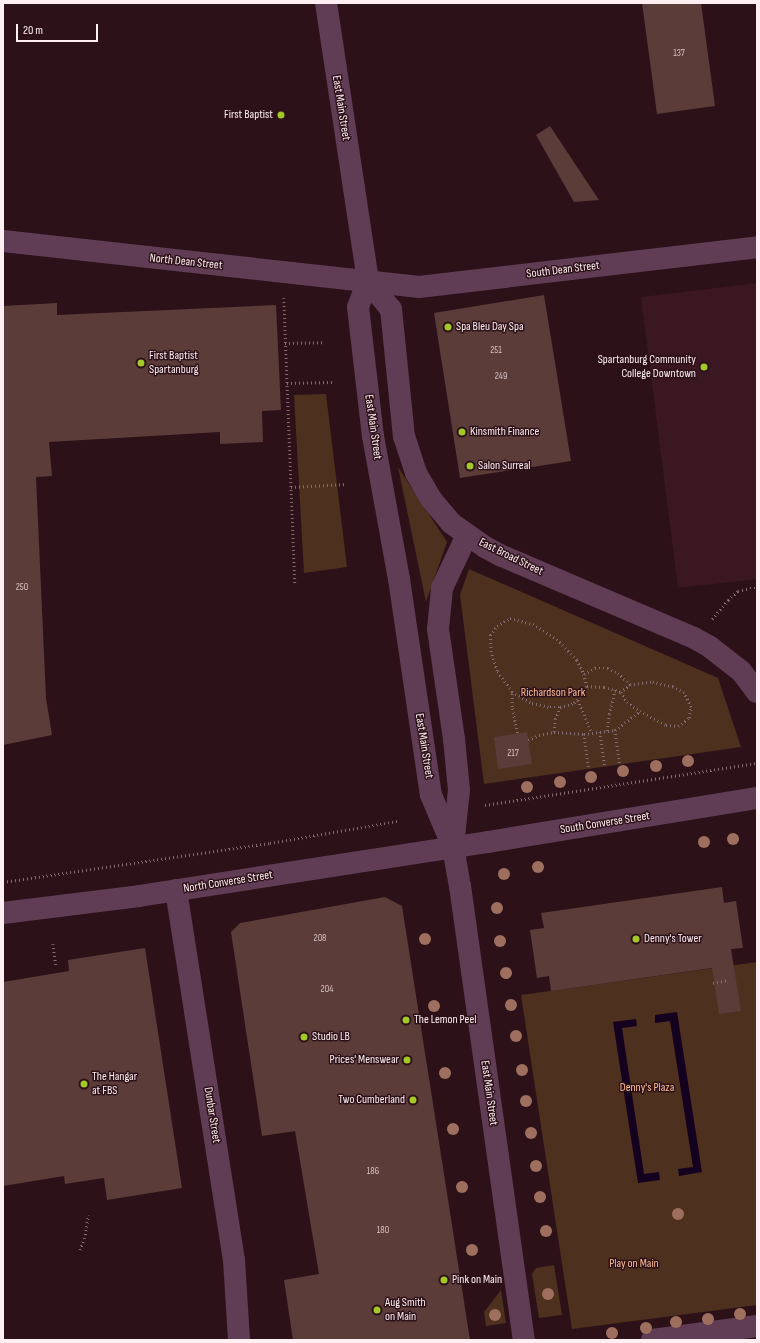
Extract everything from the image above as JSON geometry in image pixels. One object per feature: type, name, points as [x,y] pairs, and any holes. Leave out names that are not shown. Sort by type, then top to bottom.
[{"type":"street","name":"East Main Street","points":[[326,3],[368,281],[358,307],[373,436],[399,579],[431,795],[453,847]]},
{"type":"street","name":"North Dean Street","points":[[3,241],[368,281]]},
{"type":"street","name":"South Dean Street","points":[[368,281],[419,287],[757,247]]},
{"type":"street","name":"East Broad Street","points":[[368,281],[391,309],[404,436],[416,473],[431,499],[451,523],[485,547],[502,556],[694,638],[710,647],[741,671],[757,692]]},
{"type":"street","name":"East Main Street","points":[[467,535],[442,588],[438,629],[454,739],[459,790],[453,847],[524,1340]]},
{"type":"street","name":"South Converse Street","points":[[453,847],[757,798]]},
{"type":"street","name":"North Converse Street","points":[[3,913],[176,890],[453,847]]},
{"type":"street","name":"Dunbar Street","points":[[176,890],[234,1260],[239,1340]]},
{"type":"street","points":[[652,1340],[757,1326]]},
{"type":"path","points":[[284,296],[294,583]]},
{"type":"path","points":[[286,343],[324,342]]},
{"type":"path","points":[[286,384],[332,382]]},
{"type":"path","points":[[291,487],[347,484]]},
{"type":"path","points":[[709,623],[728,600],[738,591],[757,588]]},
{"type":"path","points":[[510,618],[534,624],[557,639],[577,660],[584,674],[587,686],[578,700],[574,703],[560,707],[550,707],[532,703],[512,692],[497,671],[490,652],[490,635],[497,626],[510,618]]},
{"type":"path","points":[[584,674],[596,668],[608,668],[618,673],[631,685]]},
{"type":"path","points":[[587,686],[604,687],[621,692],[627,702],[666,725],[678,726],[689,718],[692,707],[684,694],[673,687],[652,682],[631,685],[621,692]]},
{"type":"path","points":[[607,731],[609,714],[615,690]]},
{"type":"path","points":[[512,692],[512,707],[517,733]]},
{"type":"path","points":[[578,700],[592,733]]},
{"type":"path","points":[[554,732],[555,719],[560,707]]},
{"type":"path","points":[[528,740],[539,735],[554,732],[584,734],[615,730],[640,711]]},
{"type":"path","points":[[615,730],[620,764]]},
{"type":"path","points":[[600,732],[605,766]]},
{"type":"path","points":[[584,734],[589,769]]},
{"type":"path","points":[[485,805],[757,763]]},
{"type":"path","points":[[3,882],[270,844],[398,821]]},
{"type":"path","points":[[53,944],[56,965]]},
{"type":"path","points":[[713,983],[728,980]]},
{"type":"path","points":[[80,1250],[85,1235],[88,1215]]},
{"type":"shaded area","name":"Spartanburg Community College Downtown","points":[[757,283],[757,579],[678,588],[641,297]]},
{"type":"shaded area","points":[[677,1012],[702,1172],[679,1176],[678,1169],[693,1167],[670,1021],[655,1023],[655,1015]]},
{"type":"shaded area","points":[[636,1019],[637,1026],[622,1028],[644,1174],[659,1172],[660,1180],[638,1183],[613,1022]]},
{"type":"green space","points":[[326,394],[347,567],[304,573],[294,395]]},
{"type":"green space","points":[[398,467],[447,542],[426,602]]},
{"type":"green space","name":"Richardson Park","points":[[469,569],[718,678],[741,747],[484,784],[460,595]]},
{"type":"green space","name":"Denny's Plaza","points":[[757,962],[757,1305],[572,1329],[521,995]]},
{"type":"green space","points":[[554,1265],[562,1315],[539,1318],[532,1274],[536,1268]]},
{"type":"green space","points":[[501,1290],[506,1323],[486,1326],[484,1312]]},
{"type":"building","points":[[642,3],[701,3],[715,106],[657,114]]},
{"type":"building","points":[[550,126],[599,200],[574,202],[536,135]]},
{"type":"building","points":[[544,295],[571,461],[460,478],[434,313]]},
{"type":"building","name":"First Baptist Spartanburg","points":[[57,303],[57,315],[276,305],[281,410],[262,411],[263,442],[220,444],[220,432],[49,442],[52,476],[36,477],[46,698],[52,735],[3,745],[3,306]]},
{"type":"building","points":[[527,732],[532,764],[498,769],[494,737]]},
{"type":"building","name":"Denny's Tower","points":[[722,887],[724,903],[736,901],[743,948],[731,949],[741,1011],[719,1014],[712,968],[551,991],[549,976],[537,978],[530,930],[544,928],[541,913]]},
{"type":"building","points":[[385,897],[402,906],[470,1340],[293,1340],[284,1280],[319,1274],[295,1131],[262,1136],[231,932],[240,923]]},
{"type":"building","name":"The Hangar at FBS","points":[[145,948],[182,1188],[107,1200],[104,1178],[65,1184],[64,1176],[3,1186],[3,982],[69,971],[68,960]]},
{"type":"place","name":"First Baptist","points":[[281,115]]},
{"type":"place","name":"Spa Bleu Day Spa","points":[[448,327]]},
{"type":"place","name":"First Baptist Spartanburg","points":[[141,363]]},
{"type":"place","name":"Spartanburg Community College Downtown","points":[[704,367]]},
{"type":"place","name":"Kinsmith Finance","points":[[462,432]]},
{"type":"place","name":"Salon Surreal","points":[[470,466]]},
{"type":"place","name":"Denny's Tower","points":[[636,939]]},
{"type":"place","name":"The Lemon Peel","points":[[406,1020]]},
{"type":"place","name":"Studio LB","points":[[304,1037]]},
{"type":"place","name":"Prices' Menswear","points":[[407,1060]]},
{"type":"place","name":"The Hangar at FBS","points":[[84,1084]]},
{"type":"place","name":"Two Cumberland","points":[[413,1100]]},
{"type":"place","name":"Pink on Main","points":[[444,1280]]},
{"type":"place","name":"Aug Smith on Main","points":[[377,1310]]},
{"type":"park label","name":"Play on Main","points":[[634,1264]]}]
